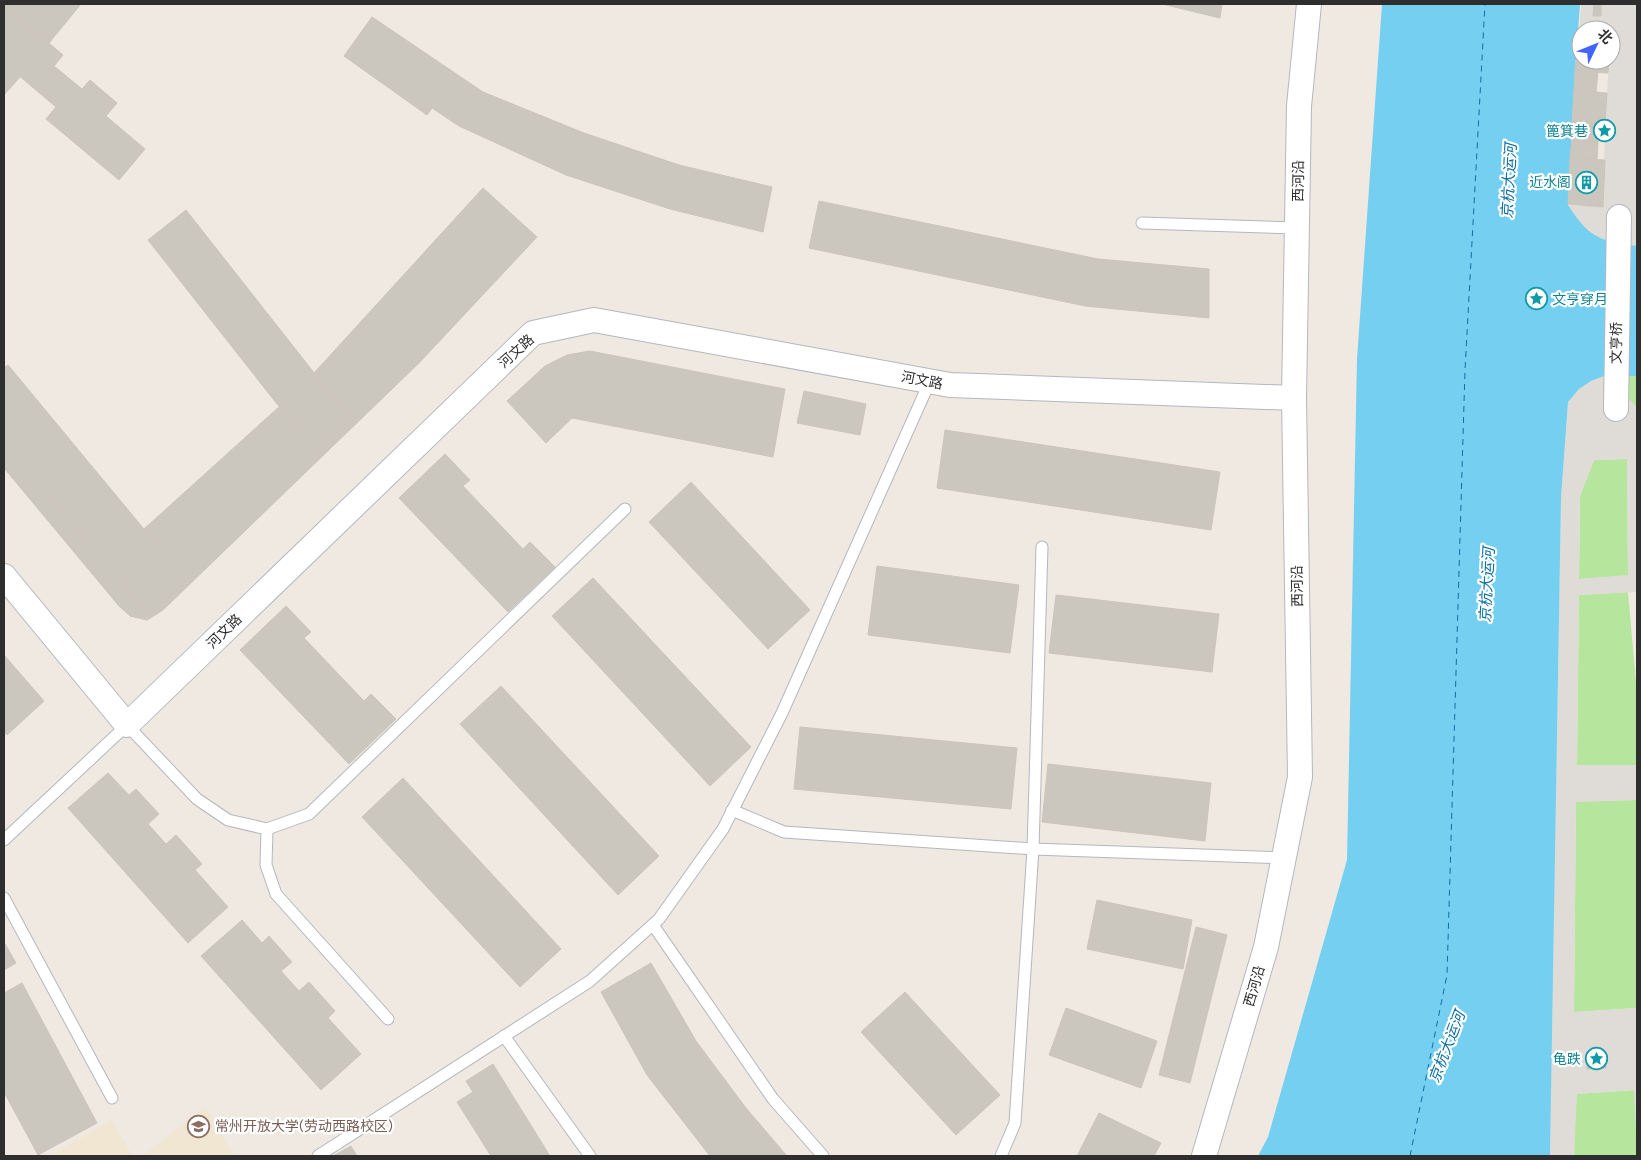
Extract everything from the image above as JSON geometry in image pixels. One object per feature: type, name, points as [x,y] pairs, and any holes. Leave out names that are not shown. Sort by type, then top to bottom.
[{"type":"street","name":"西河沿","points":[[1204,1156],[1266,947],[1300,777],[1294,398],[1299,106],[1309,4]]},
{"type":"street","name":"文亨桥","points":[[1616,409],[1619,217]]},
{"type":"street","name":"河文路","points":[[127,724],[533,333],[594,320],[950,385],[1294,398]]},
{"type":"street","points":[[4,576],[127,724]]},
{"type":"lane","points":[[1142,223],[1297,228]]},
{"type":"lane","points":[[318,1156],[590,981],[659,919],[723,829],[782,713],[930,381]]},
{"type":"lane","points":[[4,840],[127,724],[196,799],[228,820],[267,829],[309,814],[625,509]]},
{"type":"lane","points":[[1001,1156],[1015,1123],[1033,850],[1042,547]]},
{"type":"lane","points":[[732,810],[784,832],[1033,850],[1284,858]]},
{"type":"lane","points":[[267,829],[266,865],[276,894],[388,1019]]},
{"type":"lane","points":[[4,898],[112,1098]]},
{"type":"lane","points":[[653,925],[773,1099],[823,1156]]},
{"type":"lane","points":[[504,1036],[590,1156]]},
{"type":"shaded area","name":"篦箕巷","points":[[1581,4],[1594,4],[1594,15],[1600,16],[1601,4],[1637,4],[1637,246],[1612,243],[1594,236],[1579,223],[1568,205],[1603,206],[1608,70],[1621,70],[1621,20],[1580,20]]},
{"type":"shaded area","points":[[1604,376],[1627,376],[1627,397],[1637,408],[1637,592],[1579,595],[1577,765],[1637,765],[1637,800],[1576,802],[1574,1012],[1637,1008],[1637,1156],[1634,1090],[1577,1094],[1574,1156],[1550,1156],[1561,498],[1568,402],[1579,389],[1591,381]],"holes":[[[1627,459],[1628,575],[1579,579],[1580,496],[1594,460]]]},
{"type":"shaded area","name":"常州开放大学(劳动西路校区)","points":[[205,1107],[234,1156],[143,1156]]},
{"type":"shaded area","points":[[112,1120],[132,1156],[50,1156]]},
{"type":"green space","points":[[1627,376],[1637,376],[1637,408],[1627,397]]},
{"type":"green space","points":[[1627,459],[1628,576],[1579,579],[1580,496],[1594,460]]},
{"type":"green space","points":[[1628,592],[1637,694],[1637,765],[1577,765],[1579,595]]},
{"type":"green space","points":[[1637,800],[1637,1008],[1574,1012],[1576,801]]},
{"type":"green space","points":[[1635,1090],[1637,1156],[1574,1156],[1576,1094]]},
{"type":"water","name":"京杭大运河","points":[[1382,4],[1580,4],[1579,20],[1571,20],[1571,70],[1575,70],[1568,205],[1582,225],[1596,236],[1604,240],[1637,246],[1637,376],[1604,376],[1591,381],[1579,389],[1568,402],[1561,498],[1550,1156],[1258,1156],[1268,1137],[1347,860],[1357,359]]},
{"type":"building","points":[[4,4],[22,4],[27,8],[19,18],[63,55],[54,66],[82,89],[90,80],[117,103],[106,116],[145,149],[119,180],[46,119],[56,107],[4,63]]},
{"type":"building","points":[[22,4],[81,4],[49,43],[19,18],[27,8]]},
{"type":"building","points":[[1162,4],[1222,4],[1220,18]]},
{"type":"building","points":[[1594,4],[1601,4],[1601,16],[1593,16]]},
{"type":"building","points":[[372,17],[483,92],[584,133],[679,165],[772,187],[763,232],[670,209],[566,175],[459,126],[432,108],[427,115],[344,56]]},
{"type":"building","points":[[4,63],[20,77],[4,95]]},
{"type":"building","points":[[1575,70],[1608,70],[1608,73]]},
{"type":"building","points":[[1575,71],[1598,72],[1596,92],[1574,90]]},
{"type":"building","points":[[1574,90],[1607,93],[1605,124],[1572,122]]},
{"type":"building","points":[[1572,122],[1598,124],[1598,142],[1572,140]]},
{"type":"building","points":[[1572,140],[1598,142],[1597,160],[1570,158]]},
{"type":"building","name":"近水阁","points":[[1570,158],[1605,160],[1603,207],[1568,204]]},
{"type":"building","points":[[483,188],[537,237],[419,363],[163,610],[147,620],[130,616],[119,606],[4,468],[4,439],[148,613],[187,581],[144,529],[280,406],[314,451],[352,421],[314,373]]},
{"type":"building","points":[[819,201],[1098,259],[1209,269],[1209,318],[1085,306],[809,248]]},
{"type":"building","points":[[186,210],[352,421],[314,451],[148,240]]},
{"type":"building","points":[[590,351],[785,389],[773,457],[572,418],[546,443],[507,401],[545,366],[567,355]]},
{"type":"building","points":[[8,365],[187,581],[148,613],[4,439],[4,368]]},
{"type":"building","points":[[804,391],[866,404],[860,435],[797,423]]},
{"type":"building","points":[[945,430],[1220,472],[1211,530],[937,488]]},
{"type":"building","points":[[445,454],[470,480],[463,486],[523,549],[530,542],[555,567],[508,612],[399,498]]},
{"type":"building","points":[[691,482],[810,610],[768,649],[649,522]]},
{"type":"building","points":[[877,566],[1019,585],[1010,653],[868,635]]},
{"type":"building","points":[[593,578],[751,747],[710,786],[552,616]]},
{"type":"building","points":[[1056,595],[1219,614],[1212,672],[1049,653]]},
{"type":"building","points":[[286,606],[311,632],[304,638],[364,701],[371,694],[396,719],[349,764],[240,650]]},
{"type":"building","points":[[4,655],[44,701],[7,735],[4,732]]},
{"type":"building","points":[[501,686],[659,856],[618,895],[460,724]]},
{"type":"building","points":[[800,727],[1017,748],[1011,809],[794,789]]},
{"type":"building","points":[[1048,764],[1211,783],[1205,841],[1042,822]]},
{"type":"building","points":[[108,773],[129,795],[136,789],[159,814],[148,824],[166,844],[176,835],[202,864],[195,870],[228,907],[188,943],[68,808]]},
{"type":"building","points":[[403,778],[561,949],[520,987],[362,817]]},
{"type":"building","points":[[1097,900],[1192,920],[1183,969],[1087,949]]},
{"type":"building","points":[[242,920],[262,943],[269,936],[292,962],[281,971],[299,991],[309,982],[335,1011],[328,1018],[361,1054],[321,1090],[201,956]]},
{"type":"building","points":[[1196,927],[1227,935],[1190,1083],[1159,1075]]},
{"type":"building","points":[[4,942],[16,963],[4,970]]},
{"type":"building","points":[[651,963],[696,1041],[746,1108],[787,1156],[710,1156],[647,1075],[601,992]]},
{"type":"building","points":[[22,983],[97,1123],[38,1155],[4,1092],[4,993]]},
{"type":"building","points":[[905,992],[1000,1095],[956,1135],[861,1032]]},
{"type":"building","points":[[1066,1008],[1157,1041],[1141,1088],[1049,1055]]},
{"type":"building","points":[[1587,1052],[1605,1052],[1606,1068],[1587,1069]]},
{"type":"building","points":[[493,1064],[550,1156],[491,1156],[457,1102],[473,1092],[466,1081]]},
{"type":"building","points":[[1099,1113],[1161,1143],[1154,1156],[1077,1156]]},
{"type":"building","points":[[351,1146],[357,1156],[333,1156]]},
{"type":"ferry route","points":[[1410,1156],[1447,975],[1465,370],[1485,4]]},
{"type":"place","name":"篦箕巷","points":[[1604,131]]},
{"type":"place","name":"近水阁","points":[[1587,182]]},
{"type":"place","name":"文亨穿月","points":[[1536,299]]},
{"type":"place","name":"龟跌","points":[[1597,1059]]},
{"type":"place","name":"常州开放大学(劳动西路校区)","points":[[199,1126]]}]
